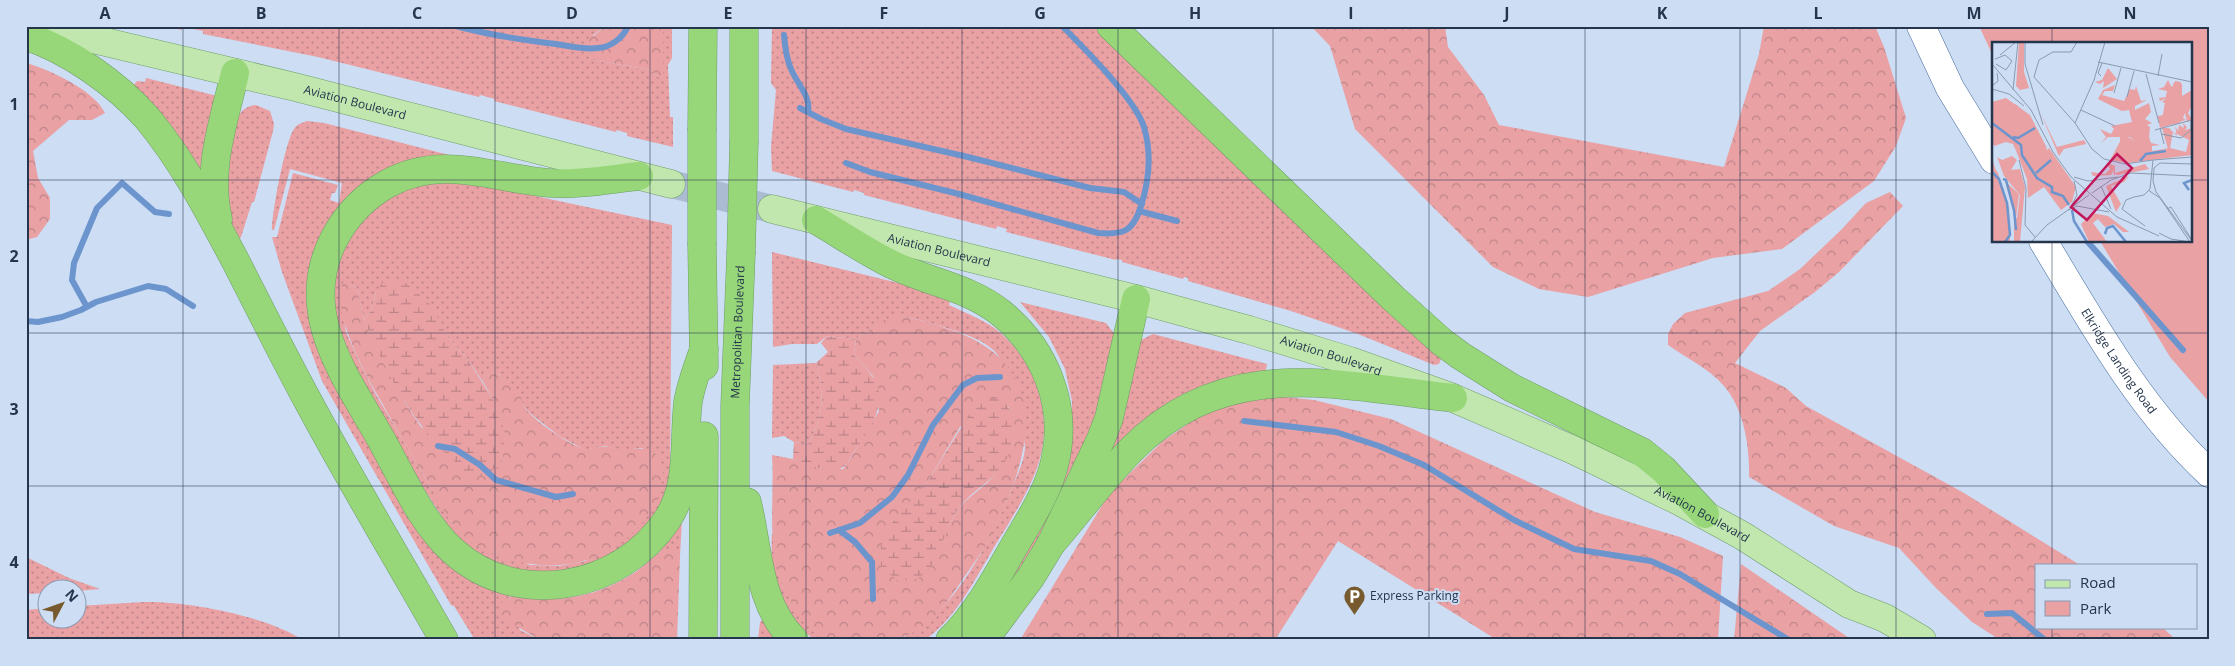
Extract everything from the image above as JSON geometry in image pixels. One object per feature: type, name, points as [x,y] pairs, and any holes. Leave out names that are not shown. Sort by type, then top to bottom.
[{"type":"highway","points":[[703,26],[703,640]]},
{"type":"highway","name":"Metropolitan Boulevard","points":[[735,640],[735,458],[744,141],[744,26]]},
{"type":"highway","points":[[1111,26],[1442,342],[1512,388],[1642,452],[1663,469],[1705,514]]},
{"type":"highway","points":[[26,36],[47,43],[79,61],[137,107],[175,158],[227,244],[310,405],[444,640]]},
{"type":"highway","points":[[227,244],[215,205],[213,180],[216,153],[235,73]]},
{"type":"highway","points":[[639,176],[555,183],[536,182],[471,170],[440,169],[415,173],[388,184],[373,193],[351,213],[331,245],[323,270],[320,290],[321,314],[326,335],[344,373],[431,527],[454,552],[473,566],[491,575],[525,585],[563,585],[599,575],[635,555],[661,528],[669,517],[680,490],[685,470],[688,400],[704,349]]},
{"type":"highway","points":[[816,220],[890,264],[928,280],[960,290],[981,300],[1000,313],[1018,330],[1037,353],[1047,371],[1053,388],[1058,425],[1055,462],[1049,480],[1006,560],[970,616],[950,640]]},
{"type":"highway","points":[[984,640],[1031,577],[1051,544],[1109,418],[1136,299]]},
{"type":"highway","points":[[1051,544],[1115,468],[1146,437],[1187,409],[1222,393],[1244,387],[1289,382],[1453,398]]},
{"type":"highway","points":[[735,458],[748,508],[760,577],[773,612],[794,640]]},
{"type":"main road","name":"Aviation Boulevard","points":[[38,26],[294,87],[671,184]]},
{"type":"main road","points":[[1921,26],[1950,88],[1992,157]]},
{"type":"main road","name":"Aviation Boulevard","points":[[772,209],[1136,299],[1249,330],[1350,361],[1453,398],[1618,470],[1705,514],[1782,560],[1849,604],[1885,618],[1922,640]]},
{"type":"main road","name":"Elkridge Landing Road","points":[[2044,242],[2098,333],[2135,388],[2156,416],[2209,473]]},
{"type":"main road","name":"Aviation Boulevard","points":[[1849,604],[1884,640]]},
{"type":"green space","points":[[162,26],[606,26],[593,35],[594,60],[650,70],[658,77],[663,77],[663,26],[672,26],[672,58],[668,65],[670,117],[673,117],[673,147],[627,136],[627,133],[617,130],[616,132],[494,101],[495,99],[480,95],[479,97],[318,57],[203,34],[203,31],[183,27],[182,30]]},
{"type":"green space","points":[[606,26],[663,26],[663,78],[658,77],[650,70],[594,60],[589,52],[588,40]]},
{"type":"green space","points":[[772,26],[1093,26],[1202,133],[1442,356],[1439,364],[1434,365],[1358,334],[1291,311],[1188,281],[1188,278],[1184,277],[1183,279],[1122,262],[1122,260],[1006,232],[1007,229],[997,226],[996,229],[864,195],[864,193],[854,190],[853,192],[772,171],[771,147],[776,90],[771,83]]},
{"type":"green space","points":[[1311,26],[1445,26],[1448,47],[1484,95],[1499,125],[1724,167],[1759,54],[1764,26],[1875,26],[1884,47],[1906,118],[1896,146],[1874,181],[1782,249],[1713,258],[1588,297],[1539,289],[1493,267],[1355,129],[1330,46]]},
{"type":"green space","points":[[1979,26],[2209,26],[2209,402],[2170,357],[2101,242],[2192,242],[2192,42],[1992,42],[1992,54]]},
{"type":"green space","points":[[26,63],[47,70],[82,89],[100,105],[105,113],[92,120],[69,120],[33,151],[38,178],[50,198],[50,219],[37,237],[26,240]]},
{"type":"green space","points":[[146,78],[217,96],[202,175],[133,86],[137,81],[145,82]]},
{"type":"green space","points":[[256,105],[270,111],[274,124],[254,202],[252,202],[241,237],[237,242],[223,195],[237,119],[244,110]]},
{"type":"green space","points":[[307,121],[324,123],[449,155],[415,161],[310,279],[419,527],[514,595],[508,598],[520,630],[540,640],[475,640],[454,606],[451,605],[322,381],[282,272],[272,237],[277,237],[293,173],[338,185],[335,193],[332,193],[330,200],[339,203],[342,183],[290,169],[274,230],[272,230],[283,162],[290,136],[295,127]]},
{"type":"green space","points":[[434,181],[463,181],[463,184],[473,185],[474,183],[672,225],[670,481],[658,514],[625,547],[579,569],[537,573],[508,568],[482,556],[458,538],[426,492],[345,349],[332,304],[338,260],[349,239],[367,213],[399,191]],"holes":[[[342,284],[350,284],[357,288],[364,320],[372,309],[376,292],[442,327],[448,338],[466,357],[483,382],[485,374],[499,374],[519,394],[524,407],[559,436],[585,450],[605,446],[621,450],[643,448],[586,561],[559,566],[530,565],[452,523],[375,393],[346,332]]]},
{"type":"green space","points":[[1890,192],[1903,206],[1839,272],[1815,292],[1760,331],[1735,363],[1786,388],[1806,406],[1964,493],[2078,564],[2035,564],[2035,628],[2163,628],[2176,640],[2000,640],[1972,622],[1936,588],[1899,548],[1834,526],[1749,477],[1747,441],[1741,417],[1731,395],[1712,374],[1668,345],[1668,334],[1673,324],[1685,313],[1768,291],[1800,269],[1866,203]]},
{"type":"green space","points":[[772,252],[951,296],[949,305],[988,324],[1008,340],[1030,370],[1037,387],[1042,405],[1043,443],[1039,462],[1030,485],[964,598],[946,621],[925,640],[896,640],[916,630],[934,616],[951,598],[980,555],[1003,511],[1020,470],[1025,448],[1024,438],[1012,402],[1006,374],[995,351],[982,342],[943,327],[906,317],[889,319],[856,339],[827,336],[817,344],[792,344],[773,347]]},
{"type":"green space","points":[[393,278],[405,282],[432,306],[448,338],[466,357],[498,407],[505,434],[502,463],[485,476],[466,473],[440,447],[413,414],[381,359],[364,320],[372,309],[376,292],[382,283]]},
{"type":"green space","points":[[343,282],[357,288],[364,320],[372,338],[406,404],[421,427],[502,463],[503,429],[499,412],[483,382],[485,374],[489,369],[513,385],[520,395],[524,407],[535,418],[569,442],[584,449],[605,447],[644,449],[658,456],[663,473],[662,485],[654,506],[642,523],[628,538],[594,558],[576,563],[556,565],[536,565],[516,561],[494,554],[465,538],[446,514],[368,378],[346,326],[340,294]]},
{"type":"green space","points":[[1020,302],[1106,323],[1116,336],[1101,414],[1044,533],[974,640],[964,640],[1071,445],[1072,401],[1065,369],[1049,337]]},
{"type":"green space","points":[[894,316],[926,322],[974,340],[996,355],[1012,373],[1022,393],[1026,416],[1024,441],[1019,468],[993,532],[978,558],[937,614],[916,631],[898,638],[834,640],[818,633],[798,613],[785,590],[779,574],[775,558],[772,524],[772,455],[793,459],[822,469],[843,469],[879,411],[873,376],[854,355],[856,339],[882,321]],"holes":[[[1008,406],[1013,435],[1008,454],[1003,463],[991,479],[959,508],[944,535],[911,502],[928,481],[960,427]]]},
{"type":"green space","points":[[1153,334],[1267,364],[1265,373],[1108,460],[1139,341]]},
{"type":"green space","points":[[827,336],[856,339],[854,355],[872,376],[878,388],[879,399],[873,422],[867,432],[847,464],[835,470],[821,469],[793,459],[794,442],[808,444],[820,414],[822,395],[816,363],[828,352],[821,343]]},
{"type":"green space","points":[[816,363],[822,395],[820,414],[808,444],[794,442],[784,436],[772,438],[773,365]]},
{"type":"green space","points":[[1275,396],[1314,400],[1391,419],[1595,512],[1680,537],[1723,556],[1718,640],[1497,640],[1338,541],[1275,640],[1020,640],[1109,494],[1163,441],[1195,419],[1230,401]]},
{"type":"green space","points":[[994,398],[1007,406],[1014,421],[1012,441],[1004,463],[991,479],[959,508],[927,571],[915,579],[898,581],[881,567],[881,546],[892,523],[928,481],[975,405]]},
{"type":"green space","points":[[682,520],[680,556],[670,550],[659,552]]},
{"type":"green space","points":[[772,532],[784,588],[834,640],[812,638],[801,629],[788,611],[775,579],[772,556]]},
{"type":"green space","points":[[665,549],[671,549],[680,556],[677,640],[540,640],[501,617],[498,610],[502,602],[514,595],[530,598],[561,598],[591,593],[606,588],[634,573]]},
{"type":"green space","points":[[26,557],[69,578],[38,578],[38,593],[26,594]]},
{"type":"green space","points":[[1741,564],[1852,640],[1734,640]]},
{"type":"green space","points":[[88,585],[100,589],[88,590]]},
{"type":"green space","points":[[162,602],[204,607],[269,624],[303,640],[26,640],[26,610],[38,609],[38,628],[88,628],[88,605]]},
{"type":"green space","points":[[762,620],[776,640],[758,640],[760,622]]},
{"type":"waterway","points":[[456,26],[506,37],[577,48],[603,47],[612,44],[620,38],[628,26]]},
{"type":"waterway","points":[[846,163],[870,172],[959,194],[1098,233],[1114,233],[1126,230],[1138,215],[1146,187],[1149,157],[1144,127],[1139,116],[1120,89],[1062,26]]},
{"type":"waterway","points":[[784,35],[788,61],[806,95],[808,112]]},
{"type":"waterway","points":[[800,108],[846,129],[1090,188],[1124,192],[1142,204]]},
{"type":"waterway","points":[[87,307],[72,280],[74,263],[97,208],[122,183],[155,212],[169,214]]},
{"type":"waterway","points":[[1139,211],[1177,221]]},
{"type":"waterway","points":[[2088,242],[2183,350]]},
{"type":"waterway","points":[[26,321],[38,322],[62,317],[96,302],[148,286],[166,289],[193,306]]},
{"type":"waterway","points":[[830,533],[860,523],[892,497],[908,475],[933,425],[963,385],[977,378],[1000,377]]},
{"type":"waterway","points":[[1244,421],[1336,432],[1379,446],[1424,465],[1514,520],[1574,549],[1651,561],[1680,574],[1789,640]]},
{"type":"waterway","points":[[438,446],[455,449],[480,465],[496,480],[556,497],[573,494]]},
{"type":"waterway","points":[[839,530],[855,542],[872,562],[873,599]]},
{"type":"waterway","points":[[1987,614],[2012,613],[2045,640]]},
{"type":"tunnel","points":[[671,184],[772,209]]},
{"type":"place","name":"Express Parking","points":[[1354,615]]}]
